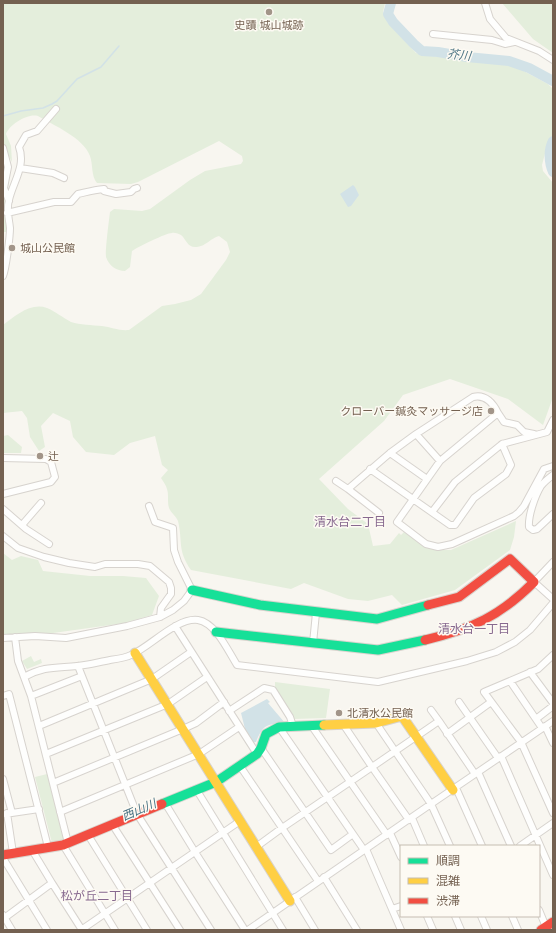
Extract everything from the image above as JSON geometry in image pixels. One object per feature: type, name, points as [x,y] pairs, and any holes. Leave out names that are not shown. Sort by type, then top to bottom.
[{"type":"street","points":[[485,3],[490,19],[496,28],[506,38],[539,51],[553,60]]},
{"type":"street","points":[[433,34],[492,40],[505,44],[514,42]]},
{"type":"street","points":[[3,276],[10,228],[7,213],[9,201],[21,162],[19,147],[29,133],[37,131],[56,109]]},
{"type":"street","points":[[3,148],[8,167],[4,188],[9,201]]},
{"type":"street","points":[[20,168],[53,173],[64,178]]},
{"type":"street","points":[[7,213],[54,202],[71,202],[78,194],[91,190],[104,189],[104,191],[116,194],[130,192],[137,188]]},
{"type":"street","points":[[348,489],[390,453],[416,434],[473,397],[477,396],[488,399],[494,405],[504,422],[518,425],[524,432],[534,434]]},
{"type":"street","points":[[498,413],[440,461],[397,522],[426,544],[438,547],[452,544],[514,516],[524,506],[544,469],[553,466]]},
{"type":"street","points":[[432,512],[455,482],[502,444],[534,434],[547,432],[553,420]]},
{"type":"street","points":[[416,434],[440,461]]},
{"type":"street","points":[[370,469],[450,525],[455,525],[474,498],[506,474],[511,466],[502,444]]},
{"type":"street","points":[[390,453],[427,479]]},
{"type":"street","points":[[3,458],[46,460],[51,462],[55,477],[52,482],[3,494]]},
{"type":"street","points":[[553,475],[541,486],[532,505],[528,521],[529,527],[533,530],[537,529],[553,514]]},
{"type":"street","points":[[336,481],[379,513]]},
{"type":"street","points":[[22,525],[41,503]]},
{"type":"street","points":[[149,506],[155,522],[173,528],[174,550],[178,562],[192,590]]},
{"type":"street","points":[[3,509],[22,525],[49,544]]},
{"type":"street","points":[[3,536],[18,548],[44,557],[69,563],[95,567],[105,564],[138,564],[150,566],[169,582],[171,588],[171,594],[161,608],[160,616]]},
{"type":"street","points":[[192,590],[260,605],[316,613],[376,619],[459,597],[510,559],[553,599]]},
{"type":"street","points":[[216,632],[378,650],[464,629],[496,615],[509,606],[553,562]]},
{"type":"street","points":[[3,638],[35,636],[66,638],[127,626],[160,616],[173,610],[184,601],[192,590]]},
{"type":"street","points":[[24,677],[46,668],[78,666],[130,656],[175,626],[190,620],[199,620],[210,625],[216,632],[237,665],[378,682],[468,661],[496,652],[515,642],[530,630],[553,602]]},
{"type":"street","points":[[313,643],[316,613]]},
{"type":"street","points":[[175,626],[239,727],[305,812],[331,850],[352,834]]},
{"type":"street","points":[[15,637],[18,661],[31,696],[39,726],[60,812],[66,844],[114,930]]},
{"type":"street","points":[[39,726],[152,679],[191,652]]},
{"type":"street","points":[[135,653],[184,729],[256,847],[292,899],[316,930]]},
{"type":"street","points":[[553,664],[551,657],[538,669],[484,692],[521,742],[553,813]]},
{"type":"street","points":[[78,666],[137,814],[211,930]]},
{"type":"street","points":[[530,672],[553,703]]},
{"type":"street","points":[[31,696],[82,676]]},
{"type":"street","points":[[46,754],[168,704],[207,677]]},
{"type":"street","points":[[510,681],[536,719],[544,727],[553,743]]},
{"type":"street","points":[[230,711],[264,688],[273,690],[290,717],[293,726]]},
{"type":"street","points":[[3,696],[9,694],[48,847]]},
{"type":"street","points":[[53,783],[184,729],[196,723],[224,702]]},
{"type":"street","points":[[459,702],[469,718],[500,757],[553,874]]},
{"type":"street","points":[[447,734],[491,702]]},
{"type":"street","points":[[536,719],[553,706]]},
{"type":"street","points":[[431,710],[447,734],[477,773],[511,845]]},
{"type":"street","points":[[3,855],[66,844],[216,782],[259,751],[266,734],[279,727],[376,723],[402,716],[455,789],[482,845]]},
{"type":"street","points":[[256,847],[439,721]]},
{"type":"street","points":[[165,802],[195,852],[247,930],[553,721]]},
{"type":"street","points":[[376,723],[432,804],[450,845]]},
{"type":"street","points":[[343,724],[410,819],[423,845]]},
{"type":"street","points":[[311,725],[349,782],[388,834],[400,856]]},
{"type":"street","points":[[60,812],[199,754],[239,727]]},
{"type":"street","points":[[279,727],[352,834],[365,850],[401,930]]},
{"type":"street","points":[[240,766],[318,881]]},
{"type":"street","points":[[3,778],[13,853]]},
{"type":"street","points":[[196,790],[283,930]]},
{"type":"street","points":[[7,813],[39,809]]},
{"type":"street","points":[[32,850],[81,930],[240,821]]},
{"type":"street","points":[[112,824],[180,930]]},
{"type":"street","points":[[521,845],[553,824]]},
{"type":"street","points":[[88,835],[147,930]]},
{"type":"street","points":[[3,858],[46,930]]},
{"type":"street","points":[[324,877],[357,930]]},
{"type":"street","points":[[12,930],[4,918],[52,883]]},
{"type":"street","points":[[392,909],[400,906]]},
{"type":"street","points":[[540,912],[547,926]]},
{"type":"street","points":[[427,917],[433,930]]},
{"type":"street","points":[[454,917],[460,930]]},
{"type":"street","points":[[481,917],[487,930]]},
{"type":"street","points":[[512,917],[518,930]]},
{"type":"green space","points":[[3,3],[385,3],[383,12],[388,23],[416,53],[503,64],[520,69],[548,84],[553,89],[553,135],[548,142],[542,165],[543,171],[553,183],[553,397],[543,425],[508,399],[450,379],[403,395],[384,421],[319,479],[348,509],[368,524],[373,546],[390,544],[399,533],[401,535],[404,532],[431,548],[451,550],[516,521],[514,537],[510,550],[455,590],[402,605],[392,595],[368,601],[348,599],[304,583],[291,589],[191,570],[182,551],[178,521],[169,508],[167,489],[161,478],[168,470],[162,465],[155,436],[130,443],[114,455],[86,452],[73,437],[70,421],[53,413],[41,426],[45,447],[39,451],[30,437],[27,418],[22,411],[3,413],[3,325],[18,314],[29,308],[41,307],[50,309],[71,322],[129,330],[162,306],[191,300],[201,294],[226,260],[230,252],[227,242],[219,236],[203,245],[194,247],[189,245],[181,235],[174,233],[169,234],[152,240],[132,251],[130,267],[125,271],[119,270],[111,265],[106,257],[110,212],[114,209],[142,211],[150,209],[205,171],[241,164],[243,161],[242,156],[219,141],[138,182],[131,184],[97,183],[94,177],[90,156],[87,149],[81,143],[38,116],[29,116],[15,123],[6,134],[11,146],[12,162],[3,145]]},
{"type":"green space","points":[[502,3],[553,3],[553,53],[533,39]]},
{"type":"green space","points":[[3,194],[5,201],[7,232],[3,232]]},
{"type":"green space","points":[[8,435],[22,447],[21,453],[3,453],[3,436]]},
{"type":"green space","points":[[3,553],[12,560],[21,556],[38,560],[43,571],[90,576],[146,578],[159,596],[152,615],[125,623],[46,634],[3,634]]},
{"type":"green space","points":[[31,656],[34,662],[41,659],[42,663],[27,669],[22,661]]},
{"type":"green space","points":[[275,682],[330,689],[326,718],[294,719],[275,688]]},
{"type":"green space","points":[[47,774],[64,839],[62,841],[52,843],[35,777]]},
{"type":"shaded area","points":[[353,185],[359,195],[351,206],[348,207],[340,194]]},
{"type":"shaded area","points":[[267,699],[270,702],[268,703],[285,723],[266,726],[256,742],[253,742],[245,729],[241,713]]},
{"type":"waterway","name":"芥川","points":[[391,3],[388,14],[393,22],[422,51],[509,61],[529,68],[553,81]]},
{"type":"waterway","points":[[3,116],[21,111],[43,108],[57,101],[77,79],[101,67],[119,46]]},
{"type":"waterway","name":"芥川","points":[[553,141],[550,148],[553,172]]},
{"type":"traffic: fast","points":[[192,590],[260,605],[377,619],[428,605]]},
{"type":"traffic: fast","points":[[216,632],[378,650],[425,640]]},
{"type":"traffic: fast","points":[[162,804],[216,782],[257,754],[266,734],[279,727],[324,725]]},
{"type":"traffic: slow","points":[[135,653],[290,901]]},
{"type":"traffic: slow","points":[[324,725],[376,723],[402,716],[453,790]]},
{"type":"traffic: jam","points":[[425,640],[457,631],[484,620],[509,604],[534,582],[510,559],[459,597],[428,605]]},
{"type":"traffic: jam","points":[[3,855],[63,845],[162,804]]},
{"type":"traffic: jam","points":[[541,930],[553,922]]},
{"type":"place","name":"史蹟 城山城跡","points":[[269,12]]},
{"type":"place","name":"城山公民館","points":[[12,248]]},
{"type":"place","name":"クローバー鍼灸マッサージ店","points":[[491,411]]},
{"type":"place","name":"辻","points":[[40,456]]},
{"type":"place","name":"北清水公民館","points":[[339,713]]},
{"type":"district","name":"清水台二丁目","points":[[350,522]]},
{"type":"district","name":"清水台一丁目","points":[[474,629]]},
{"type":"district","name":"松が丘二丁目","points":[[97,896]]},
{"type":"water label","name":"西山川","points":[[139,810]]}]
